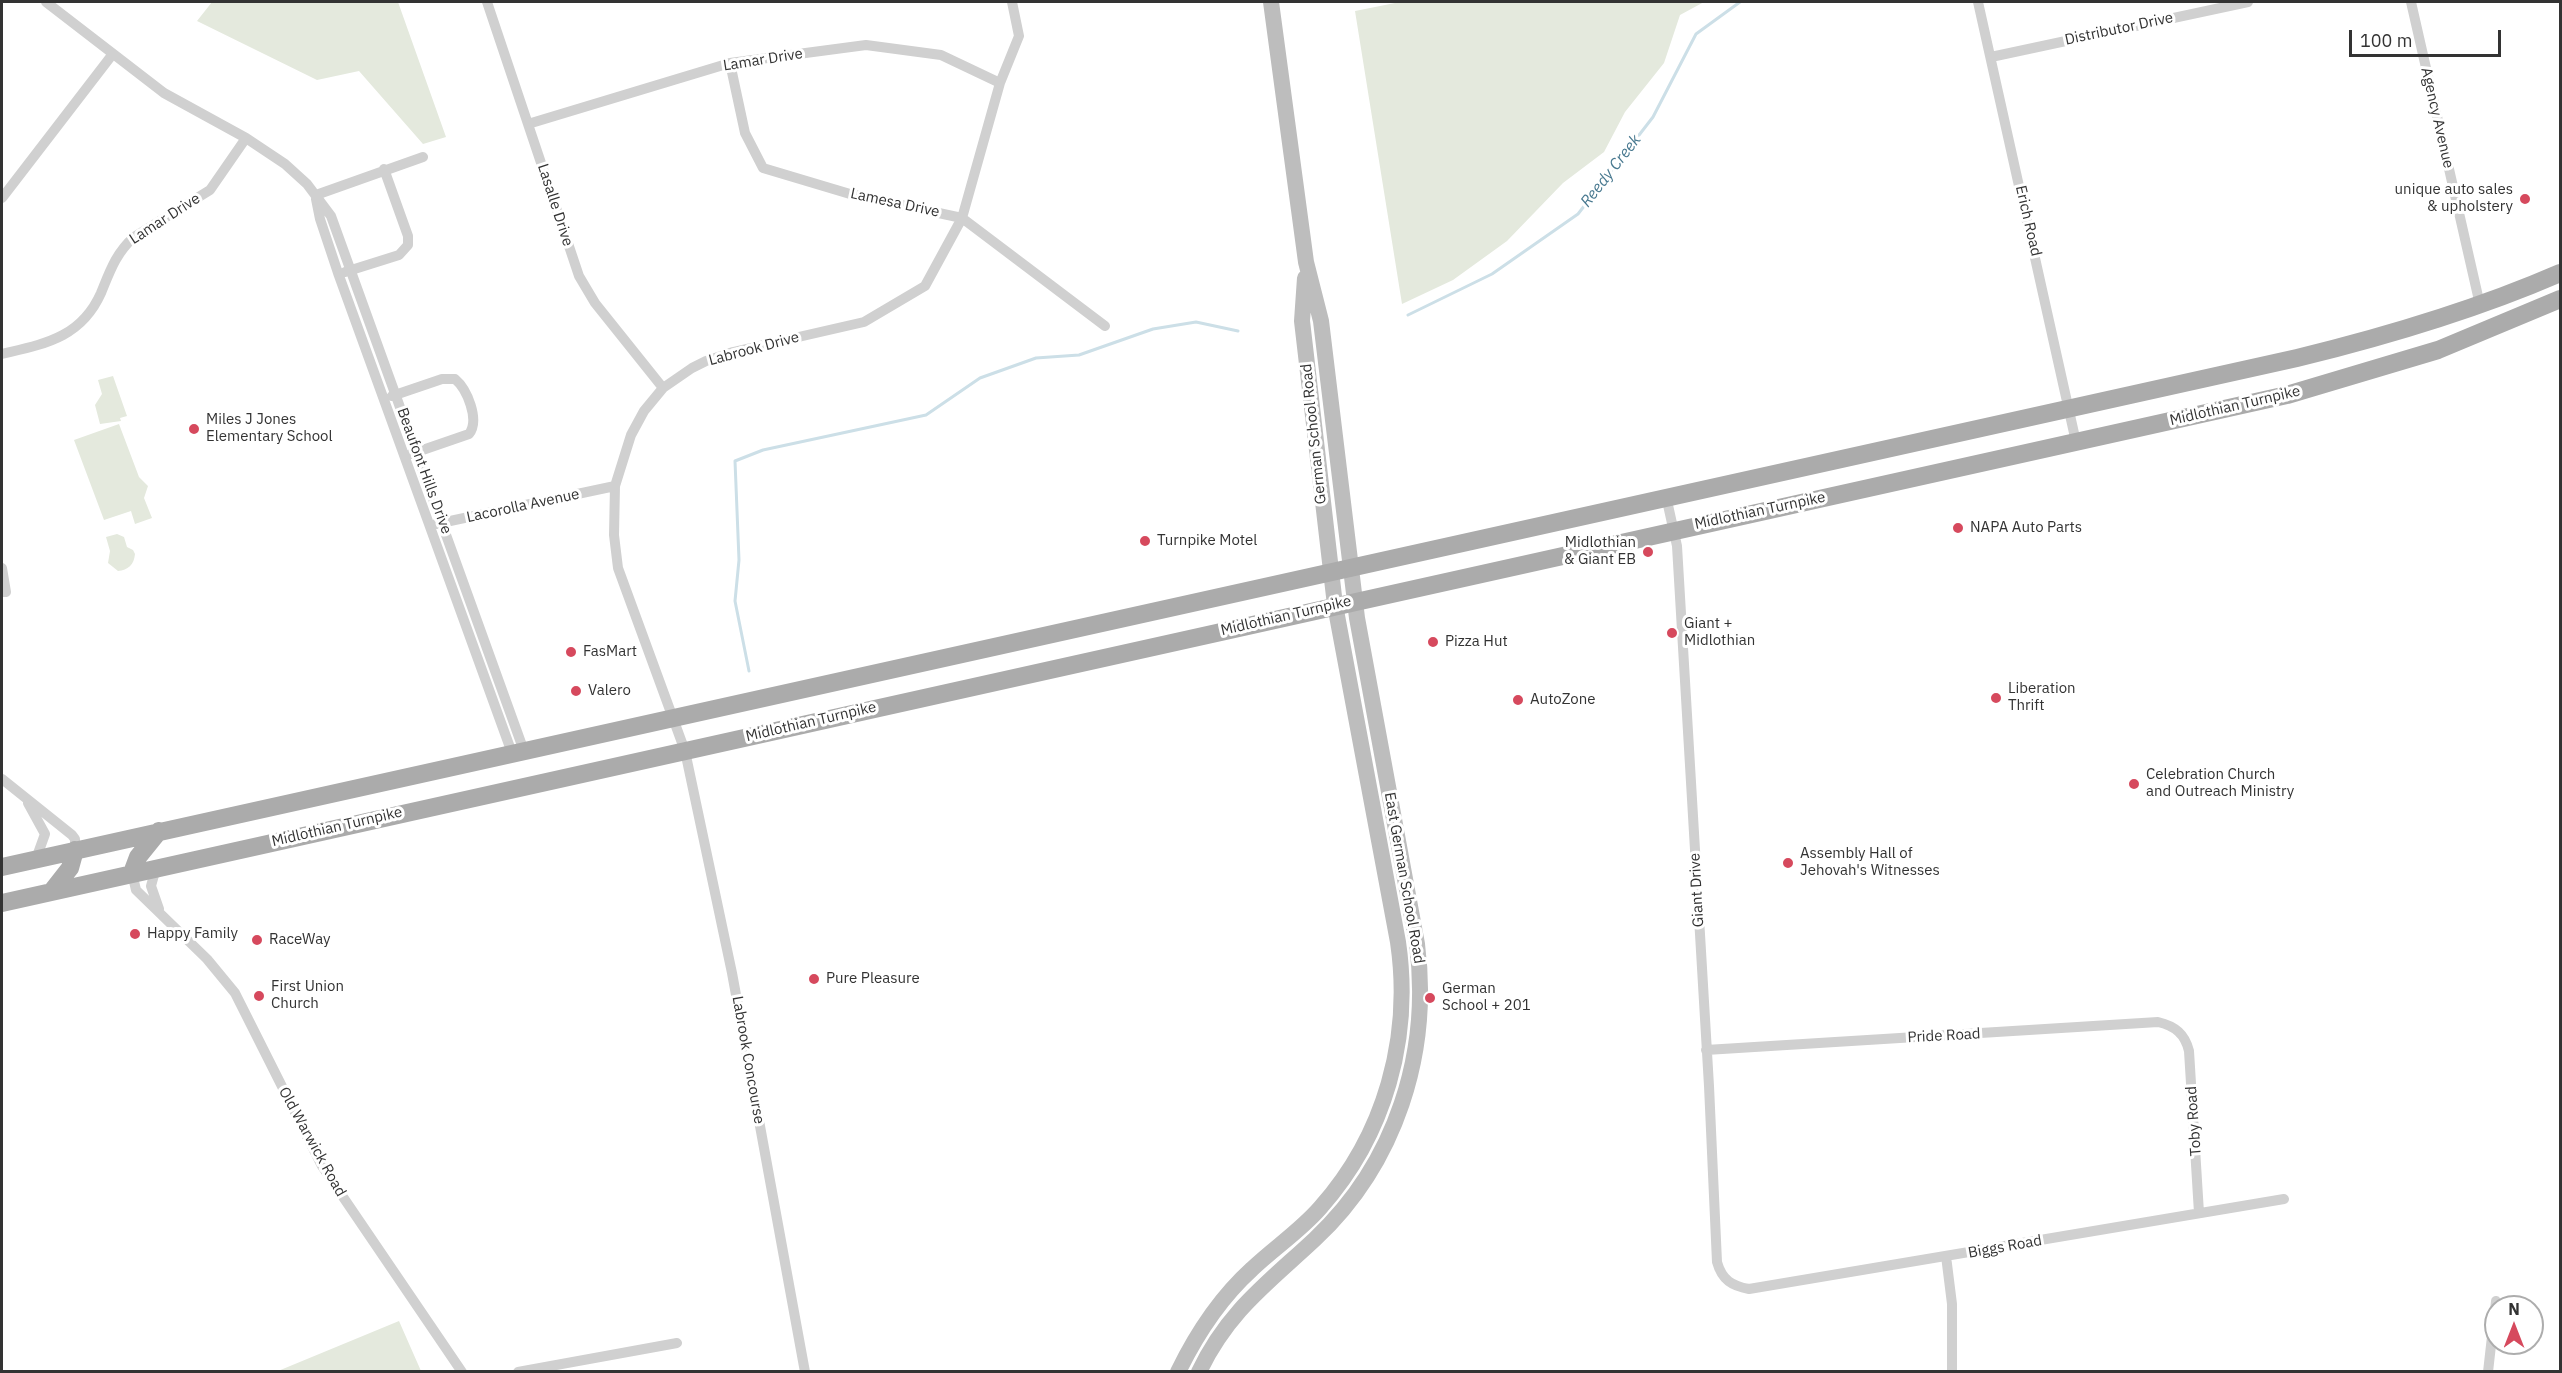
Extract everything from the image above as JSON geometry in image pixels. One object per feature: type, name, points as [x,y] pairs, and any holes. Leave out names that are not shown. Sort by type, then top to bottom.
[{"type":"main road","points":[[2,867],[2332,349],[2432,322],[2512,294],[2560,273]]},
{"type":"main road","name":"Midlothian Turnpike","points":[[2,903],[2287,395],[2438,350],[2560,299]]},
{"type":"main road","points":[[132,873],[138,857],[159,831]]},
{"type":"main road","points":[[51,891],[70,868],[75,850]]},
{"type":"street","name":"Beaufont Hills Drive","points":[[46,2],[164,93],[246,138],[285,164],[307,184],[331,216],[442,523],[518,752]]},
{"type":"street","name":"Lasalle Drive","points":[[487,2],[579,276],[595,303],[663,388]]},
{"type":"street","name":"Labrook Drive","points":[[685,750],[620,574],[614,535],[615,486],[631,435],[644,411],[663,388],[706,361],[864,322],[925,286],[962,218],[1000,83],[1019,36],[1012,2]]},
{"type":"street","name":"German School Road","points":[[1271,2],[1306,262],[1321,321],[1354,601]]},
{"type":"street","name":"Erich Road","points":[[1978,2],[2076,442]]},
{"type":"street","name":"Distributor Drive","points":[[1991,57],[2248,2]]},
{"type":"street","name":"Agency Avenue","points":[[2411,2],[2480,305]]},
{"type":"street","name":"Lamar Drive","points":[[528,124],[730,63],[866,45],[941,55],[1000,83]]},
{"type":"street","points":[[2,198],[112,55]]},
{"type":"street","name":"Lamesa Drive","points":[[730,63],[745,133],[763,168],[850,194],[962,218],[1105,326]]},
{"type":"street","name":"Lamar Drive","points":[[2,354],[50,342],[77,326],[96,302],[110,268],[124,246],[134,237],[199,199],[210,190],[246,138]]},
{"type":"street","points":[[316,195],[423,157]]},
{"type":"street","points":[[338,273],[399,255],[408,245],[408,236],[384,169]]},
{"type":"street","name":"Beaufont Hills Drive","points":[[316,195],[320,219],[338,273],[430,526],[518,752]]},
{"type":"street","name":"German School Road","points":[[1306,262],[1302,321],[1335,605]]},
{"type":"street","points":[[384,398],[442,379],[454,379],[462,387],[473,416],[472,429],[469,434],[405,456]]},
{"type":"street","name":"Lacorolla Avenue","points":[[430,526],[615,486]]},
{"type":"street","name":"Giant Drive","points":[[1666,496],[1674,530],[1710,1086],[1717,1262],[1720,1273],[1727,1281]]},
{"type":"street","points":[[2,568],[6,592],[2,592]]},
{"type":"street","name":"East German School Road","points":[[1199,1371],[1224,1329],[1246,1301],[1315,1239],[1351,1199],[1368,1175],[1391,1132],[1412,1072],[1420,1018],[1420,963],[1354,601]]},
{"type":"street","name":"East German School Road","points":[[1178,1371],[1199,1332],[1226,1295],[1307,1221],[1331,1195],[1357,1157],[1377,1118],[1394,1066],[1402,1014],[1401,959],[1335,605]]},
{"type":"street","name":"Labrook Concourse","points":[[685,750],[732,973],[805,1371]]},
{"type":"street","points":[[2,779],[72,834],[75,850]]},
{"type":"street","points":[[25,798],[44,833],[43,845],[36,859]]},
{"type":"street","name":"Old Warwick Road","points":[[156,868],[151,886],[162,915]]},
{"type":"street","name":"Old Warwick Road","points":[[132,873],[136,890],[207,959],[235,993],[322,1166],[462,1371]]},
{"type":"street","points":[[1391,906],[1409,903]]},
{"type":"street","name":"Pride Road","points":[[1706,1050],[2158,1022],[2170,1025],[2180,1032]]},
{"type":"street","name":"Toby Road","points":[[2180,1032],[2186,1040],[2189,1051],[2199,1213]]},
{"type":"street","name":"Biggs Road","points":[[1727,1281],[1736,1287],[1749,1289],[2284,1199]]},
{"type":"street","points":[[1946,1256],[1952,1304],[1952,1371]]},
{"type":"street","points":[[518,1371],[677,1343]]},
{"type":"street","points":[[2488,1371],[2490,1355]]},
{"type":"shaded area","points":[[212,2],[398,2],[446,137],[423,144],[359,71],[317,80],[197,21]]},
{"type":"shaded area","points":[[1400,2],[1704,2],[1680,15],[1664,63],[1625,112],[1604,152],[1563,183],[1507,241],[1453,280],[1402,304],[1355,11]]},
{"type":"shaded area","points":[[113,376],[127,416],[120,418],[121,421],[100,424],[95,405],[102,394],[98,380]]},
{"type":"shaded area","points":[[119,424],[139,477],[148,486],[144,498],[152,518],[135,524],[131,511],[104,520],[74,440]]},
{"type":"shaded area","points":[[117,534],[124,537],[127,547],[135,554],[130,566],[118,571],[108,563],[110,551],[106,537]]},
{"type":"shaded area","points":[[399,1321],[421,1371],[278,1371]]},
{"type":"waterway","name":"Reedy Creek","points":[[1408,315],[1492,274],[1578,214],[1653,117],[1696,34],[1740,2]]},
{"type":"waterway","points":[[749,671],[735,601],[739,560],[735,461],[763,450],[926,415],[980,378],[1036,358],[1079,355],[1153,329],[1196,322],[1238,331]]},
{"type":"place","name":"unique auto sales & upholstery","points":[[2525,199]]},
{"type":"place","name":"Miles J Jones Elementary School","points":[[194,429]]},
{"type":"place","name":"NAPA Auto Parts","points":[[1958,528]]},
{"type":"place","name":"Turnpike Motel","points":[[1145,541]]},
{"type":"place","name":"Midlothian & Giant EB","points":[[1648,552]]},
{"type":"place","name":"Giant + Midlothian","points":[[1672,633]]},
{"type":"place","name":"Pizza Hut","points":[[1433,642]]},
{"type":"place","name":"FasMart","points":[[571,652]]},
{"type":"place","name":"Valero","points":[[576,691]]},
{"type":"place","name":"Liberation Thrift","points":[[1996,698]]},
{"type":"place","name":"AutoZone","points":[[1518,700]]},
{"type":"place","name":"Celebration Church and Outreach Ministry","points":[[2134,784]]},
{"type":"place","name":"Assembly Hall of Jehovah's Witnesses","points":[[1788,863]]},
{"type":"place","name":"Happy Family","points":[[135,934]]},
{"type":"place","name":"RaceWay","points":[[257,940]]},
{"type":"place","name":"Pure Pleasure","points":[[814,979]]},
{"type":"place","name":"First Union Church","points":[[259,996]]},
{"type":"place","name":"German School + 201","points":[[1430,998]]}]
